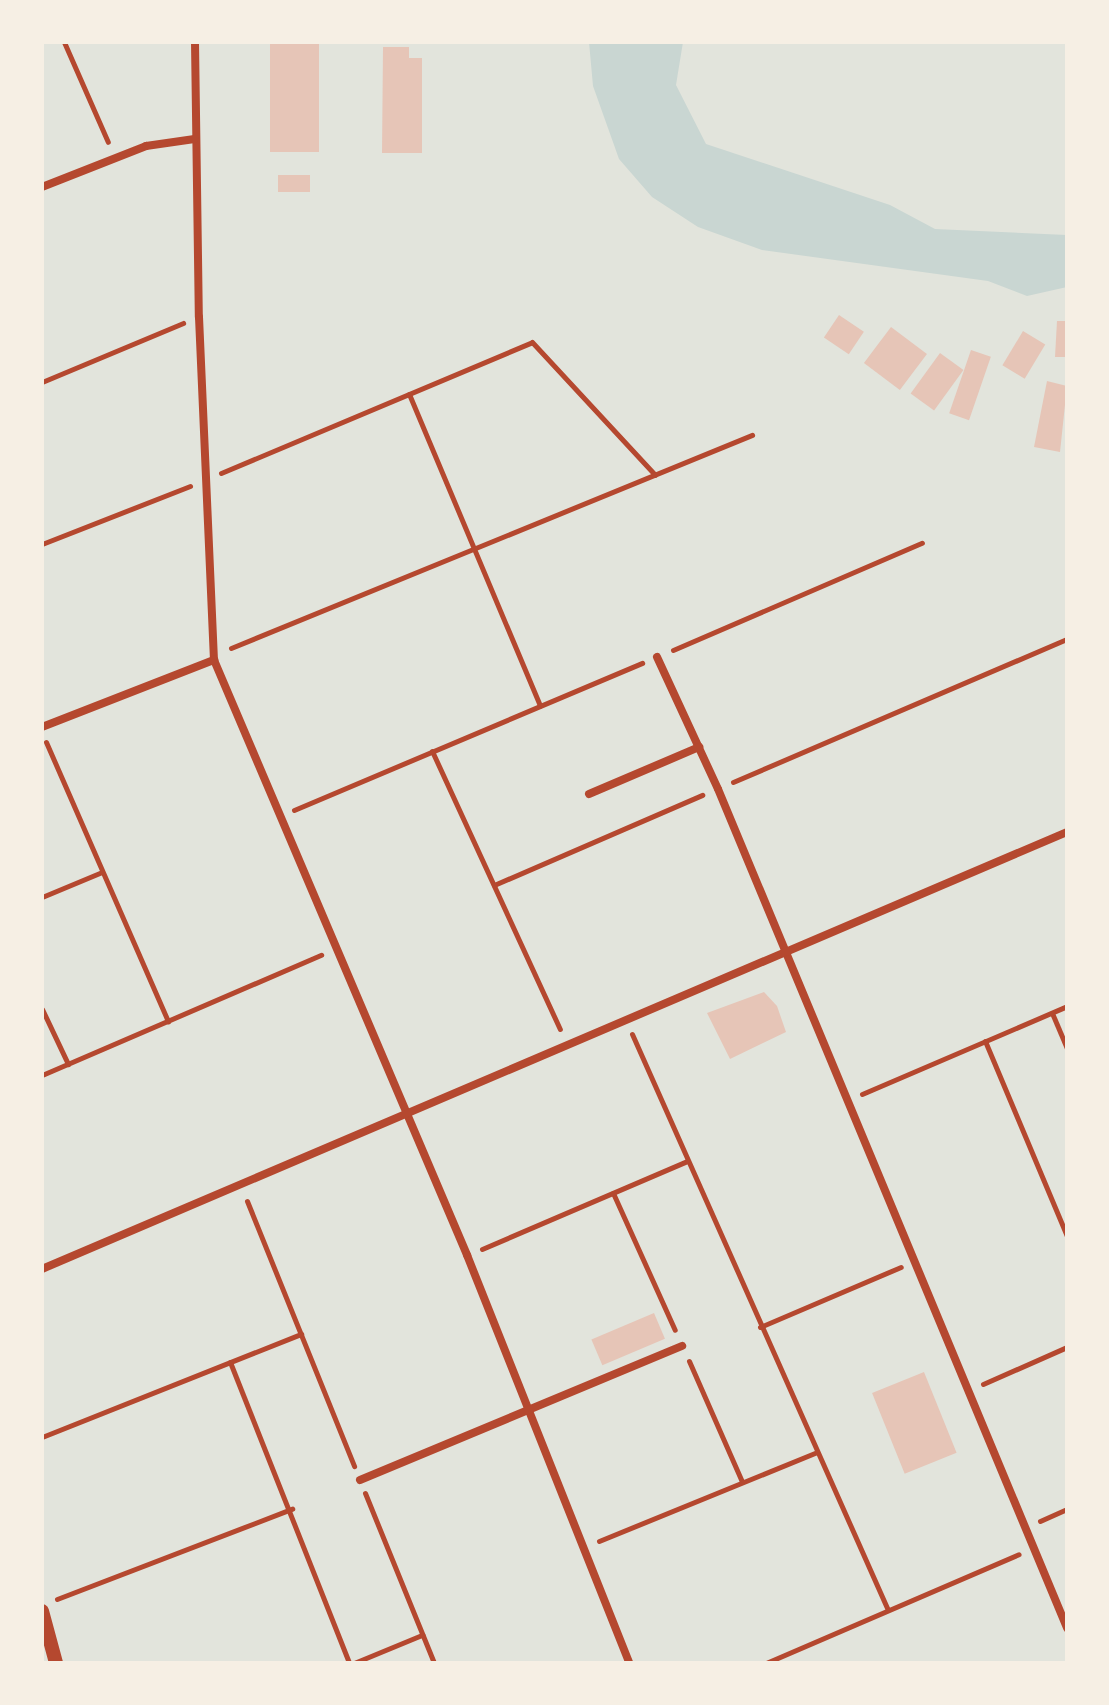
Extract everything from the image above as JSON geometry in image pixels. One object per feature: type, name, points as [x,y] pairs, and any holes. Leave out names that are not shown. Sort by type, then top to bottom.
[{"type":"street","points":[[195,42],[194,139],[199,317],[213,658],[467,1255],[524,1409],[629,1663]]},
{"type":"street","points":[[42,187],[114,157],[194,139]]},
{"type":"street","points":[[657,657],[718,789],[845,1101],[1067,1628]]},
{"type":"street","points":[[42,727],[213,658]]},
{"type":"street","points":[[589,794],[699,747]]},
{"type":"street","points":[[42,1269],[408,1116],[782,949],[1067,832]]},
{"type":"street","points":[[360,1480],[524,1409],[682,1346]]},
{"type":"street","points":[[42,1608],[56,1663]]},
{"type":"path","points":[[64,42],[114,157]]},
{"type":"path","points":[[42,382],[199,317]]},
{"type":"path","points":[[42,544],[205,480],[532,342],[655,475]]},
{"type":"path","points":[[409,394],[540,706]]},
{"type":"path","points":[[213,658],[752,435]]},
{"type":"path","points":[[279,816],[922,543]]},
{"type":"path","points":[[494,885],[1067,639]]},
{"type":"path","points":[[42,733],[168,1021]]},
{"type":"path","points":[[432,751],[567,1045]]},
{"type":"path","points":[[42,897],[102,872]]},
{"type":"path","points":[[42,1075],[336,948]]},
{"type":"path","points":[[845,1101],[1067,1006]]},
{"type":"path","points":[[42,1009],[68,1064]]},
{"type":"path","points":[[1052,1013],[1067,1048]]},
{"type":"path","points":[[626,1019],[888,1610]]},
{"type":"path","points":[[985,1041],[1067,1236]]},
{"type":"path","points":[[467,1255],[687,1161]]},
{"type":"path","points":[[241,1185],[434,1663]]},
{"type":"path","points":[[760,1327],[913,1262]]},
{"type":"path","points":[[42,1437],[301,1334]]},
{"type":"path","points":[[967,1390],[1067,1347]]},
{"type":"path","points":[[230,1362],[352,1663],[422,1635]]},
{"type":"path","points":[[580,1549],[817,1452]]},
{"type":"path","points":[[42,1608],[292,1509]]},
{"type":"path","points":[[1025,1528],[1067,1509]]},
{"type":"path","points":[[766,1663],[1033,1548]]},
{"type":"shaded area","points":[[42,42],[1067,42],[1067,1663],[42,1663]]},
{"type":"shaded area","points":[[589,42],[683,42],[676,85],[706,144],[890,205],[935,229],[1067,235],[1067,287],[1027,296],[988,281],[762,250],[698,227],[652,197],[619,159],[593,86]]},
{"type":"building","points":[[270,42],[319,42],[319,152],[270,152]]},
{"type":"building","points":[[383,47],[409,47],[409,58],[422,58],[422,153],[382,153]]},
{"type":"building","points":[[278,175],[310,175],[310,192],[278,192]]},
{"type":"building","points":[[839,315],[864,332],[849,354],[824,337]]},
{"type":"building","points":[[1057,321],[1067,321],[1067,357],[1055,357]]},
{"type":"building","points":[[891,327],[927,354],[900,390],[864,363]]},
{"type":"building","points":[[1023,331],[1045,344],[1025,379],[1002,365]]},
{"type":"building","points":[[971,350],[991,357],[969,420],[949,413]]},
{"type":"building","points":[[940,353],[963,370],[934,410],[911,393]]},
{"type":"building","points":[[1047,381],[1067,386],[1060,452],[1034,447]]},
{"type":"building","points":[[764,992],[777,1006],[786,1032],[730,1059],[707,1013]]},
{"type":"building","points":[[654,1313],[665,1339],[602,1365],[591,1340]]},
{"type":"building","points":[[924,1372],[957,1453],[905,1474],[872,1393]]}]
